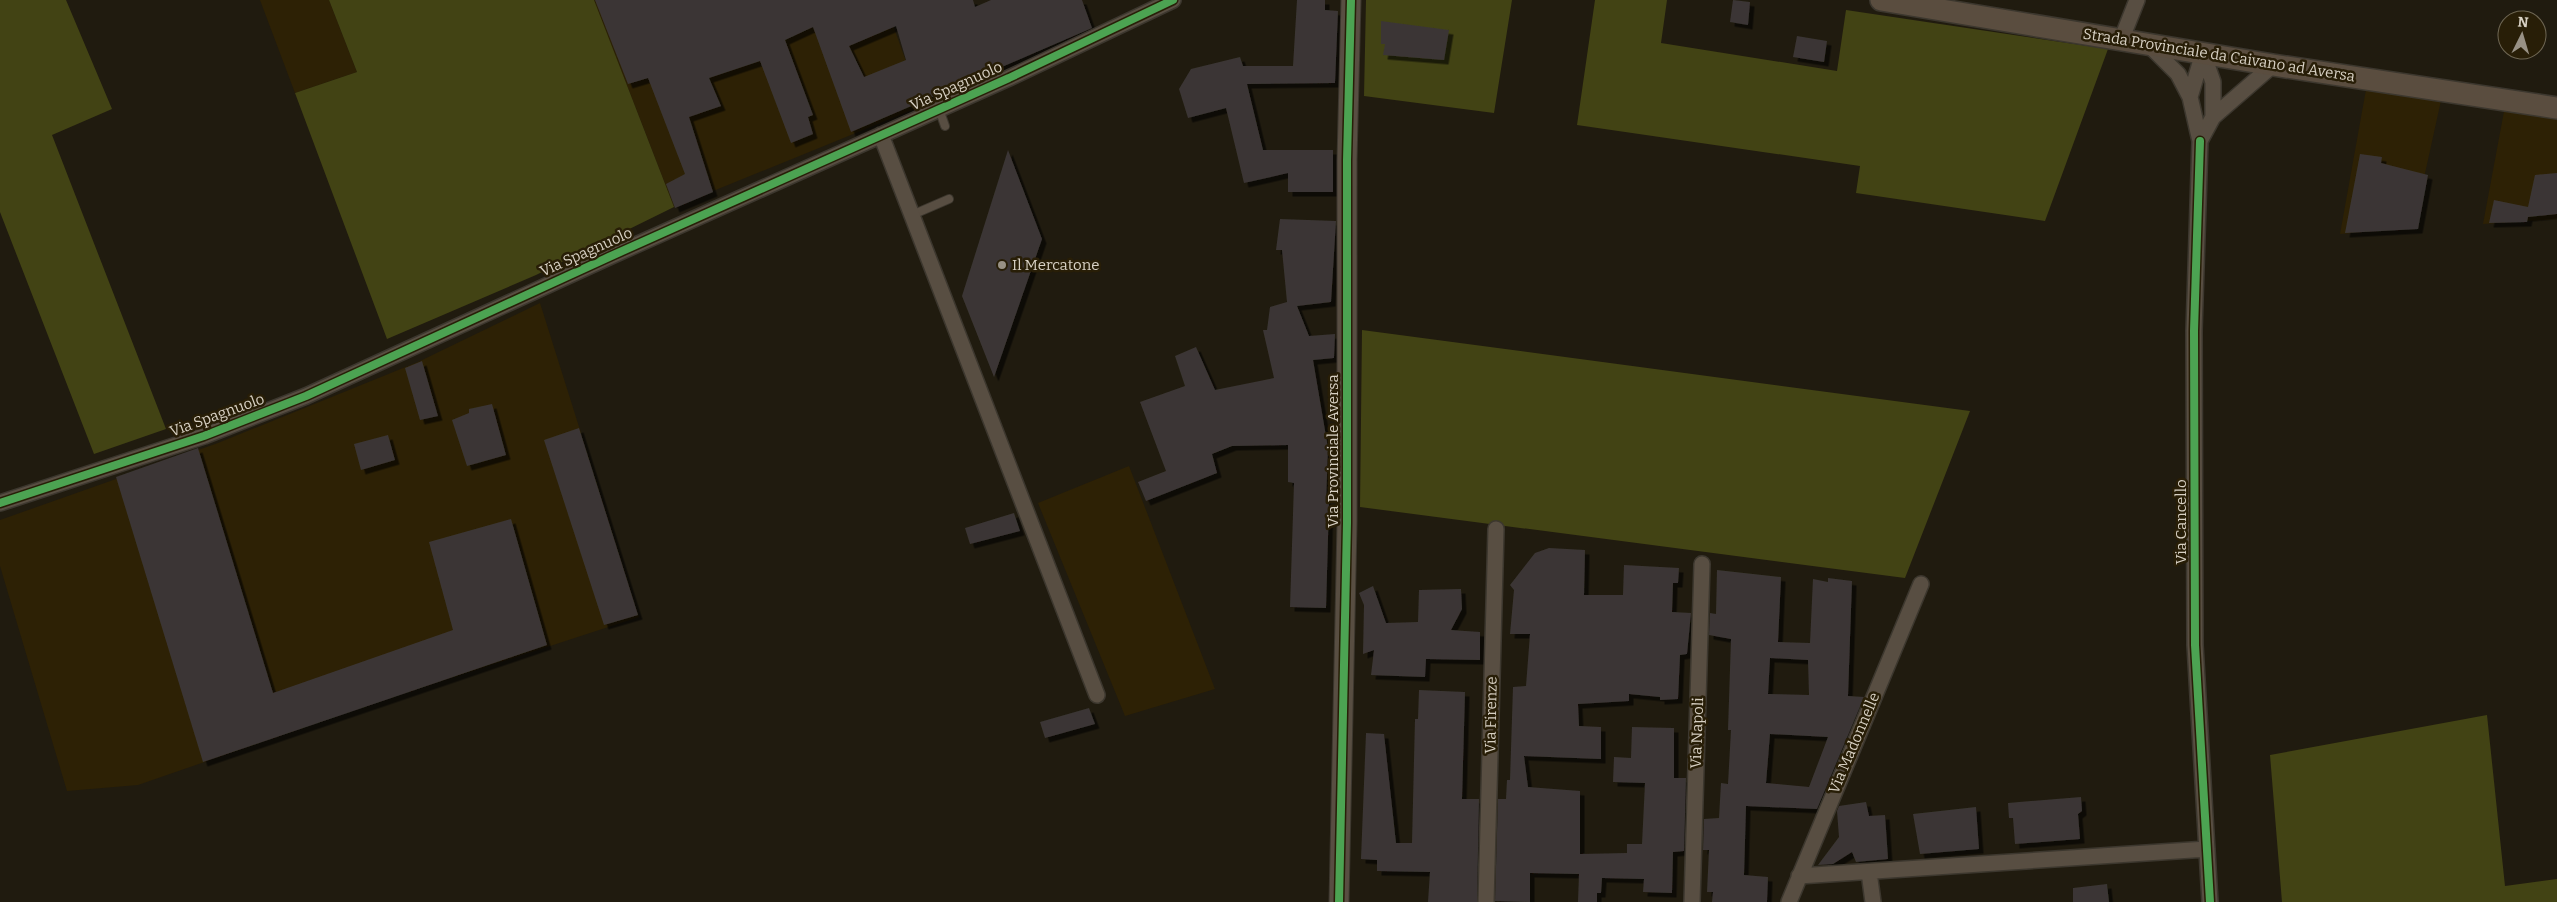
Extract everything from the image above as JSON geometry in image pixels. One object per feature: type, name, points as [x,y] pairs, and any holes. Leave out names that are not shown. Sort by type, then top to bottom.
[{"type":"main road","name":"Strada Provinciale da Caivano ad Aversa","points":[[1881,0],[2122,38],[2273,65],[2557,108]]},
{"type":"street","name":"Via Spagnuolo","points":[[0,503],[204,436],[306,396],[939,109],[1173,0]]},
{"type":"street","name":"Via Provinciale Aversa","points":[[1339,902],[1347,523],[1347,160],[1351,0]]},
{"type":"street","points":[[2122,38],[2137,0]]},
{"type":"street","points":[[2146,42],[2178,74],[2190,97],[2200,141]]},
{"type":"street","points":[[2190,97],[2203,53]]},
{"type":"street","points":[[2203,53],[2213,82],[2213,117]]},
{"type":"street","points":[[2200,141],[2213,117],[2273,65]]},
{"type":"street","points":[[881,135],[1097,695]]},
{"type":"street","name":"Via Cancello","points":[[2200,141],[2194,331],[2195,646],[2210,902]]},
{"type":"street","name":"Via Firenze","points":[[1486,902],[1496,529]]},
{"type":"street","name":"Via Napoli","points":[[1692,902],[1702,564]]},
{"type":"street","name":"Via Madonnelle","points":[[1789,902],[1921,584]]},
{"type":"street","points":[[1799,876],[2207,849]]},
{"type":"street","points":[[1869,872],[1873,902]]},
{"type":"lane","points":[[939,109],[945,126]]},
{"type":"lane","points":[[912,215],[949,199]]},
{"type":"shaded area","points":[[0,0],[66,0],[112,109],[52,135],[166,429],[94,454],[0,212]]},
{"type":"shaded area","points":[[260,0],[329,0],[357,72],[295,93]]},
{"type":"shaded area","points":[[329,0],[594,0],[674,207],[536,275],[387,339],[295,93],[357,72]]},
{"type":"shaded area","points":[[594,0],[884,0],[922,106],[674,207]]},
{"type":"shaded area","points":[[1366,0],[1512,0],[1494,113],[1364,96]]},
{"type":"shaded area","points":[[1595,0],[1667,0],[1661,43],[1837,71],[1846,10],[2108,49],[2045,221],[1856,193],[1860,166],[1577,125]]},
{"type":"shaded area","points":[[2367,84],[2442,96],[2413,228],[2340,234]]},
{"type":"shaded area","points":[[2505,106],[2557,114],[2557,219],[2483,224]]},
{"type":"shaded area","points":[[540,303],[639,617],[378,702],[138,785],[67,791],[0,566],[0,520],[218,443],[418,362]]},
{"type":"shaded area","points":[[1362,330],[1970,411],[1905,578],[1360,507]]},
{"type":"shaded area","points":[[1129,466],[1215,689],[1125,716],[1038,503]]},
{"type":"shaded area","points":[[2487,715],[2505,886],[2557,879],[2557,902],[2282,902],[2270,755]]},
{"type":"building","points":[[595,0],[973,0],[975,7],[991,0],[1082,0],[1092,28],[851,132],[813,27],[785,40],[813,115],[808,117],[813,134],[791,143],[760,61],[709,78],[721,106],[689,117],[713,192],[675,208],[666,184],[685,174],[648,78],[628,84]],"holes":[[[896,26],[906,60],[864,77],[849,46]]]},
{"type":"building","points":[[1297,0],[1325,0],[1325,10],[1338,11],[1335,83],[1247,84],[1263,150],[1333,150],[1333,192],[1288,192],[1288,173],[1244,183],[1226,108],[1188,118],[1179,89],[1191,69],[1240,57],[1243,66],[1293,66]]},
{"type":"building","points":[[1733,0],[1750,2],[1748,25],[1730,22]]},
{"type":"building","points":[[1381,21],[1449,30],[1444,60],[1383,55],[1385,44],[1381,44]]},
{"type":"building","points":[[1797,36],[1827,41],[1824,62],[1793,57]]},
{"type":"building","name":"Il Mercatone","points":[[1008,150],[1042,239],[994,377],[962,296]]},
{"type":"building","points":[[2360,154],[2382,157],[2381,163],[2428,175],[2418,229],[2345,233]]},
{"type":"building","points":[[2557,173],[2557,214],[2528,217],[2527,222],[2489,223],[2494,200],[2528,207],[2535,175]]},
{"type":"building","points":[[1280,219],[1336,221],[1331,302],[1297,306],[1309,336],[1335,334],[1334,358],[1313,360],[1328,448],[1326,502],[1329,502],[1326,608],[1290,607],[1294,483],[1288,482],[1288,445],[1232,446],[1212,454],[1217,473],[1146,501],[1138,482],[1166,471],[1140,402],[1185,386],[1175,356],[1196,347],[1215,390],[1274,378],[1263,330],[1267,330],[1270,307],[1287,302],[1282,250],[1276,250]]},
{"type":"building","points":[[422,361],[438,416],[420,420],[405,368]]},
{"type":"building","points":[[492,404],[506,455],[467,466],[452,420],[469,413],[469,409]]},
{"type":"building","points":[[579,428],[638,615],[604,625],[544,440]]},
{"type":"building","points":[[388,435],[395,460],[361,470],[354,444]]},
{"type":"building","points":[[198,448],[273,693],[453,630],[429,542],[511,519],[547,645],[203,762],[116,477]]},
{"type":"building","points":[[1014,513],[1020,531],[970,544],[965,528]]},
{"type":"building","points":[[1549,548],[1585,550],[1584,595],[1623,595],[1624,565],[1679,568],[1678,583],[1673,583],[1672,612],[1691,613],[1687,654],[1680,655],[1678,699],[1660,700],[1660,697],[1629,694],[1629,701],[1578,704],[1579,726],[1601,727],[1601,759],[1524,756],[1528,787],[1580,791],[1580,854],[1627,853],[1627,844],[1642,844],[1645,783],[1613,782],[1614,757],[1631,758],[1632,727],[1674,728],[1674,778],[1686,778],[1684,851],[1673,852],[1672,893],[1643,892],[1644,879],[1602,878],[1601,893],[1597,893],[1597,902],[1578,902],[1579,874],[1530,873],[1530,902],[1495,901],[1498,799],[1506,799],[1507,780],[1510,780],[1513,687],[1526,686],[1530,634],[1510,634],[1514,590],[1510,585],[1535,553]]},
{"type":"building","points":[[1717,570],[1781,577],[1778,642],[1810,643],[1813,579],[1828,582],[1828,578],[1852,581],[1848,696],[1864,697],[1817,809],[1746,806],[1744,875],[1768,877],[1767,902],[1712,902],[1713,892],[1707,892],[1709,850],[1703,850],[1704,819],[1719,818],[1721,783],[1728,784],[1731,730],[1728,730],[1731,639],[1709,635],[1710,613],[1716,614]],"holes":[[[1770,658],[1808,660],[1809,695],[1768,694]],[[1770,734],[1828,737],[1809,787],[1766,783]]]},
{"type":"building","points":[[1373,586],[1386,623],[1418,622],[1419,590],[1461,589],[1462,609],[1451,630],[1480,632],[1480,660],[1426,659],[1425,677],[1371,675],[1374,650],[1363,654],[1364,605],[1359,593]]},
{"type":"building","points":[[1419,690],[1465,692],[1462,799],[1479,799],[1477,902],[1428,902],[1430,872],[1377,871],[1377,860],[1361,859],[1366,733],[1384,734],[1396,843],[1412,843],[1415,719],[1418,719]]},
{"type":"building","points":[[1089,708],[1095,724],[1045,738],[1040,722]]},
{"type":"building","points":[[2081,797],[2082,811],[2078,814],[2080,839],[2015,844],[2013,818],[2009,818],[2008,803]]},
{"type":"building","points":[[1866,802],[1869,816],[1885,815],[1888,859],[1856,862],[1852,852],[1833,864],[1818,865],[1839,837],[1837,811],[1839,806]]},
{"type":"building","points":[[1976,807],[1979,849],[1920,854],[1913,814]]},
{"type":"building","points":[[2107,884],[2109,902],[2073,902],[2073,888]]},
{"type":"cycle path","points":[[0,503],[204,436],[306,396],[609,257],[1009,78],[1173,0]]},
{"type":"cycle path","points":[[1339,902],[1347,523],[1347,160],[1351,0]]},
{"type":"cycle path","points":[[2200,141],[2194,331],[2195,645],[2210,902]]},
{"type":"place","name":"Il Mercatone","points":[[1002,265]]}]
